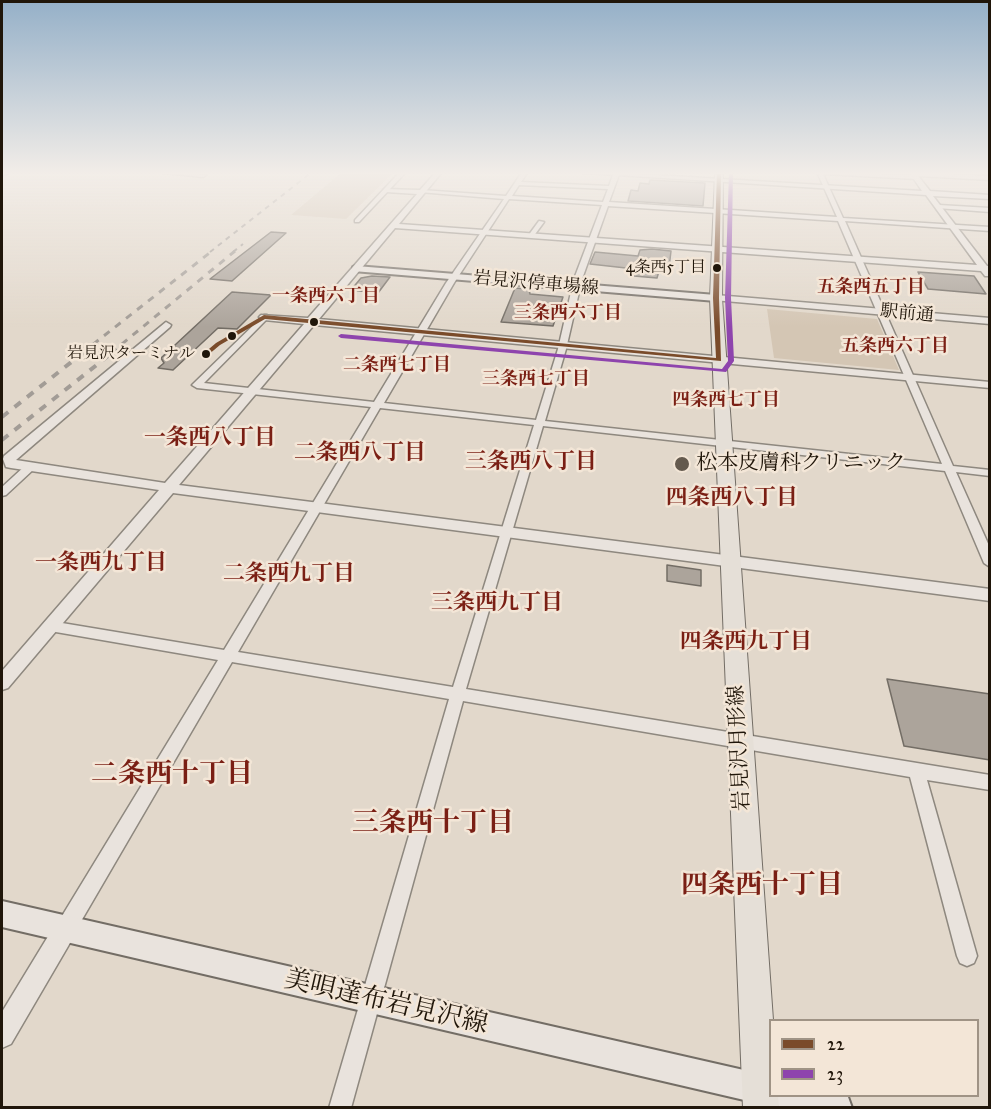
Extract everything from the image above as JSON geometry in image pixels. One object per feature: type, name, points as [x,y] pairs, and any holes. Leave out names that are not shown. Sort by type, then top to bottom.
[{"type":"main road","name":"岩見沢月形線","points":[[717,224],[716,298],[723,443],[764,1096]]},
{"type":"main road","name":"岩見沢停車場線","points":[[356,269],[716,298]]},
{"type":"main road","name":"美唄達布岩見沢線","points":[[2,914],[370,999],[764,1096]]},
{"type":"main road","points":[[796,1097],[837,1107]]},
{"type":"street","points":[[2,1035],[454,277],[489,224]]},
{"type":"street","points":[[531,236],[540,224]]},
{"type":"street","points":[[340,1107],[458,693],[563,345],[578,279],[599,224]]},
{"type":"street","points":[[843,224],[990,563]]},
{"type":"street","points":[[908,224],[990,229]]},
{"type":"street","points":[[951,224],[988,272]]},
{"type":"street","points":[[2,683],[393,226],[859,260],[988,272]]},
{"type":"street","name":"駅前通","points":[[716,298],[990,321]]},
{"type":"street","points":[[990,385],[264,317],[197,385],[990,472]]},
{"type":"street","points":[[166,325],[9,459],[11,464],[170,488],[990,595]]},
{"type":"street","points":[[2,493],[30,467]]},
{"type":"street","points":[[50,626],[990,783]]},
{"type":"street","points":[[917,772],[967,956]]},
{"type":"shaded area","points":[[767,309],[877,319],[899,370],[774,358]]},
{"type":"building","points":[[271,232],[286,233],[232,281],[210,279]]},
{"type":"building","points":[[640,250],[671,251],[669,268],[659,271],[657,278],[634,276],[635,269],[590,264],[595,252],[638,256]]},
{"type":"building","points":[[918,272],[974,276],[986,294],[928,289]]},
{"type":"building","points":[[390,277],[378,293],[351,290],[361,278]]},
{"type":"building","points":[[515,288],[529,289],[530,294],[563,297],[553,326],[501,322]]},
{"type":"building","points":[[232,292],[271,295],[237,329],[218,328],[173,370],[158,368],[164,363],[161,358]]},
{"type":"building","points":[[667,565],[701,570],[701,586],[667,581]]},
{"type":"building","points":[[887,679],[990,694],[990,760],[904,746]]},
{"type":"railway","points":[[210,252],[246,224]]},
{"type":"railway","points":[[233,252],[243,244]]},
{"type":"railway","points":[[82,353],[212,251]]},
{"type":"railway","points":[[111,353],[235,251]]},
{"type":"railway","points":[[2,417],[84,352]]},
{"type":"railway","points":[[2,440],[113,352]]},
{"type":"transit line","name":"22","points":[[718,224],[716,298],[719,360]]},
{"type":"transit line","name":"23","points":[[341,336],[724,371],[731,361],[728,298],[730,224]]},
{"type":"transit line","name":"22","points":[[206,354],[218,344],[264,317],[719,360]]},
{"type":"place","name":"4条西5丁目","points":[[717,268]]},
{"type":"place","name":"岩見沢ターミナル","points":[[206,354]]},
{"type":"place","name":"松本皮膚科クリニック","points":[[682,464]]},
{"type":"district","name":"五条西五丁目","points":[[871,288]]},
{"type":"district","name":"一条西六丁目","points":[[326,297]]},
{"type":"district","name":"三条西六丁目","points":[[568,314]]},
{"type":"district","name":"五条西六丁目","points":[[895,347]]},
{"type":"district","name":"二条西七丁目","points":[[397,366]]},
{"type":"district","name":"三条西七丁目","points":[[536,380]]},
{"type":"district","name":"四条西七丁目","points":[[726,401]]},
{"type":"district","name":"一条西八丁目","points":[[210,439]]},
{"type":"district","name":"二条西八丁目","points":[[360,454]]},
{"type":"district","name":"三条西八丁目","points":[[531,463]]},
{"type":"district","name":"四条西八丁目","points":[[732,499]]},
{"type":"district","name":"一条西九丁目","points":[[101,564]]},
{"type":"district","name":"二条西九丁目","points":[[289,575]]},
{"type":"district","name":"三条西九丁目","points":[[497,604]]},
{"type":"district","name":"四条西九丁目","points":[[746,643]]},
{"type":"district","name":"二条西十丁目","points":[[172,775]]},
{"type":"district","name":"三条西十丁目","points":[[433,824]]},
{"type":"district","name":"四条西十丁目","points":[[762,886]]}]
